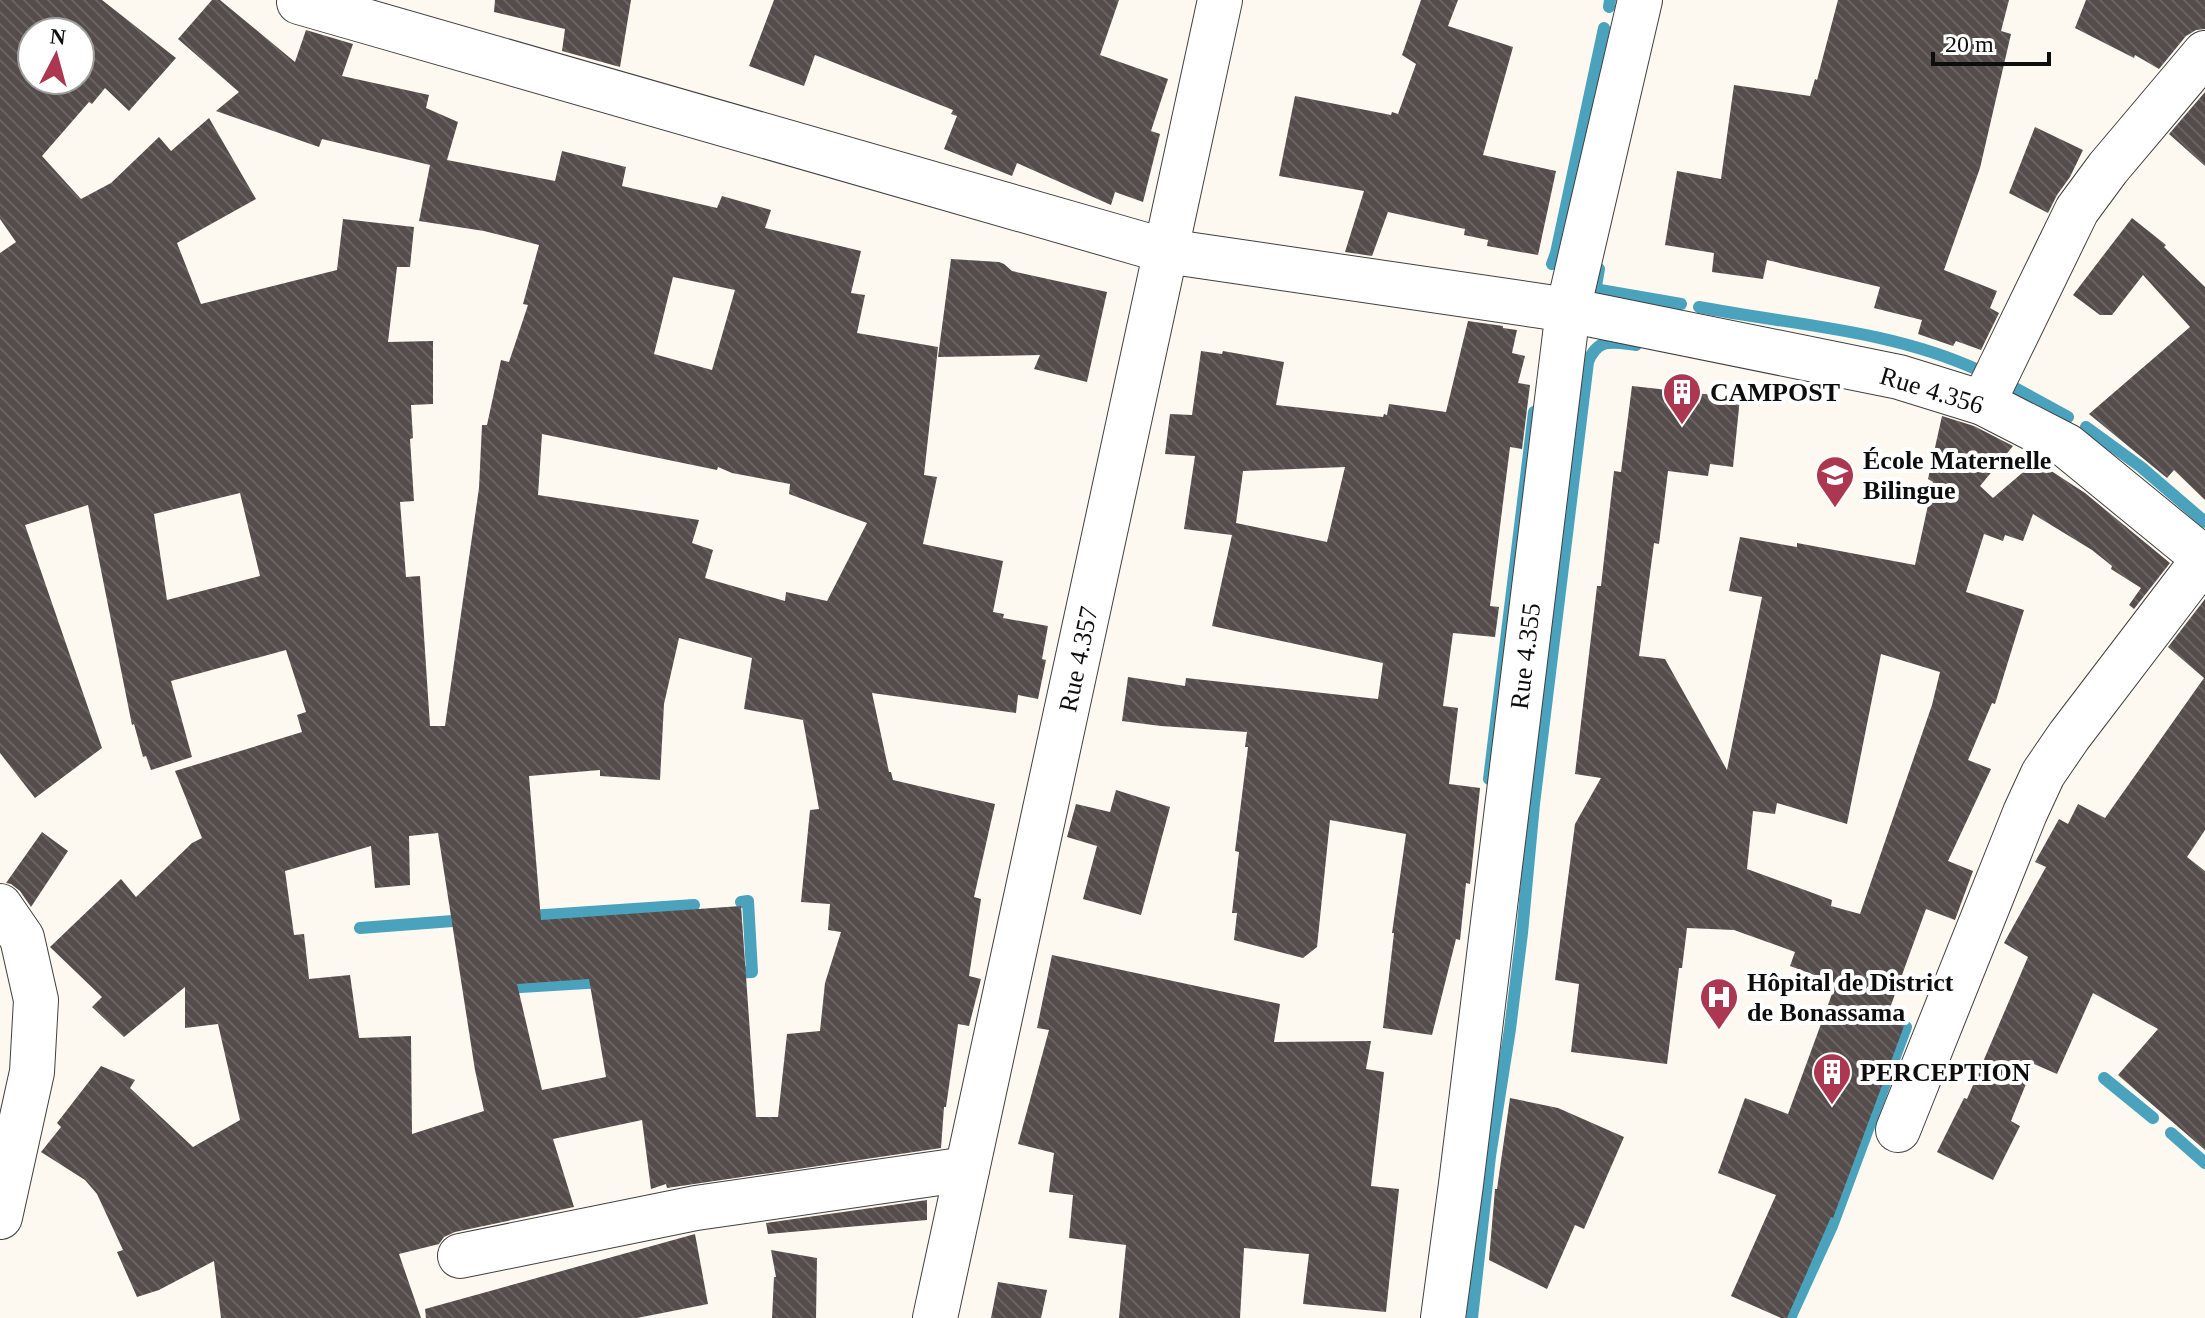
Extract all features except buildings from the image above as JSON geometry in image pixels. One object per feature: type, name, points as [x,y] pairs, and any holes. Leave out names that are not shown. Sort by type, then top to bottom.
[{"type":"street","name":"Rue 4.357","points":[[935,1318],[1220,0]]},
{"type":"street","name":"Rue 4.355","points":[[1443,1318],[1568,310],[1640,0]]},
{"type":"street","name":"Rue 4.356","points":[[299,2],[1166,251],[1568,310],[1899,377],[1983,403],[2067,446],[2205,559]]},
{"type":"street","points":[[1983,403],[2077,210],[2108,168],[2205,53]]},
{"type":"street","points":[[1898,1130],[2043,774],[2205,559]]},
{"type":"street","points":[[0,906],[22,938],[36,1000],[32,1072],[0,1217]]},
{"type":"street","points":[[460,1256],[696,1208],[967,1169]]},
{"type":"waterway","points":[[1609,7],[1610,0]]},
{"type":"waterway","points":[[1552,264],[1604,28]]},
{"type":"waterway","points":[[1599,269],[1596,286],[1600,290],[1681,304]]},
{"type":"waterway","points":[[1699,307],[1876,337],[1978,370]]},
{"type":"waterway","points":[[1472,1318],[1490,1156],[1522,933],[1534,804],[1588,362],[1596,348],[1607,343],[1636,345]]},
{"type":"waterway","points":[[2004,382],[2068,417]]},
{"type":"waterway","points":[[1489,779],[1534,412]]},
{"type":"waterway","points":[[2086,427],[2141,467],[2205,522]]},
{"type":"waterway","points":[[729,973],[752,972],[748,901],[741,902]]},
{"type":"waterway","points":[[530,916],[694,905]]},
{"type":"waterway","points":[[360,928],[466,920]]},
{"type":"waterway","points":[[505,988],[603,982]]},
{"type":"waterway","points":[[1790,1318],[1832,1226],[1906,1027]]},
{"type":"waterway","points":[[2104,1078],[2153,1118]]},
{"type":"waterway","points":[[2171,1133],[2205,1163]]},
{"type":"place","name":"CAMPOST","points":[[1682,426]]},
{"type":"place","name":"École Maternelle Bilingue","points":[[1835,509]]},
{"type":"place","name":"Hôpital de District de Bonassama","points":[[1719,1031]]},
{"type":"place","name":"PERCEPTION","points":[[1832,1106]]}]
